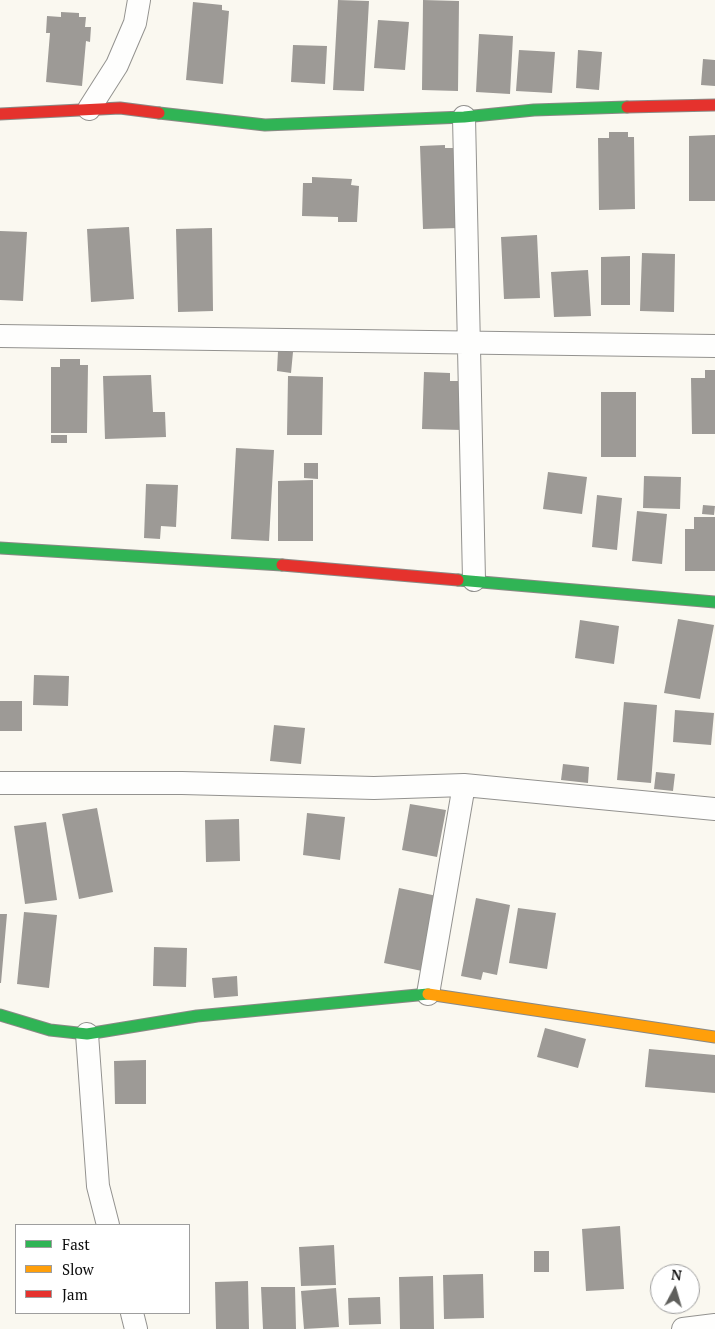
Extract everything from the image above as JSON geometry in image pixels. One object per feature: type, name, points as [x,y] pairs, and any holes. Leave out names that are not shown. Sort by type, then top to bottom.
[{"type":"street","points":[[89,109],[117,65],[135,22],[139,0]]},
{"type":"street","points":[[0,114],[120,108],[265,125],[464,117],[534,110],[715,105]]},
{"type":"street","points":[[464,117],[474,580]]},
{"type":"street","points":[[0,327],[33,336]]},
{"type":"street","points":[[0,336],[715,346]]},
{"type":"street","points":[[0,548],[229,560],[715,602]]},
{"type":"street","points":[[0,783],[182,783],[374,788],[464,785],[715,809]]},
{"type":"street","points":[[428,994],[464,785]]},
{"type":"street","points":[[0,1014],[50,1030],[87,1034],[197,1016],[428,994],[715,1037]]},
{"type":"street","points":[[87,1034],[98,1186],[108,1224]]},
{"type":"street","points":[[132,1314],[136,1329]]},
{"type":"street","points":[[683,1329],[715,1324]]},
{"type":"building","points":[[338,0],[369,1],[364,91],[333,90]]},
{"type":"building","points":[[423,0],[459,1],[458,91],[422,90]]},
{"type":"building","points":[[193,2],[222,5],[222,10],[229,11],[223,84],[186,80]]},
{"type":"building","points":[[61,12],[79,13],[79,17],[86,17],[85,27],[91,27],[90,42],[86,41],[82,86],[46,82],[50,33],[46,33],[47,16],[61,17]]},
{"type":"building","points":[[378,20],[409,22],[405,70],[374,68]]},
{"type":"building","points":[[479,34],[513,36],[510,94],[476,92]]},
{"type":"building","points":[[293,45],[327,46],[325,84],[291,82]]},
{"type":"building","points":[[519,50],[555,52],[552,93],[516,91]]},
{"type":"building","points":[[578,50],[602,52],[599,90],[576,88]]},
{"type":"building","points":[[703,59],[715,60],[715,86],[701,85]]},
{"type":"building","points":[[609,132],[628,132],[628,137],[634,137],[635,209],[599,210],[598,138],[609,138]]},
{"type":"building","points":[[715,135],[715,201],[689,201],[689,136]]},
{"type":"building","points":[[445,145],[445,148],[456,148],[458,228],[423,229],[420,146]]},
{"type":"building","points":[[312,177],[352,179],[351,185],[359,186],[357,222],[338,222],[338,217],[302,216],[303,183],[312,183]]},
{"type":"building","points":[[129,227],[134,299],[91,302],[87,229]]},
{"type":"building","points":[[212,228],[213,311],[178,312],[176,229]]},
{"type":"building","points":[[0,231],[27,232],[23,301],[0,300]]},
{"type":"building","points":[[537,235],[540,298],[504,299],[501,237]]},
{"type":"building","points":[[642,253],[675,254],[674,312],[640,311]]},
{"type":"building","points":[[630,256],[630,305],[601,305],[601,257]]},
{"type":"building","points":[[588,270],[591,316],[554,317],[551,272]]},
{"type":"building","points":[[278,351],[293,352],[291,373],[277,371]]},
{"type":"building","points":[[60,359],[80,359],[80,365],[88,365],[87,433],[51,433],[51,367],[60,367]]},
{"type":"building","points":[[705,370],[715,370],[715,434],[692,434],[691,378],[705,378]]},
{"type":"building","points":[[424,372],[450,373],[450,381],[463,381],[462,430],[422,429]]},
{"type":"building","points":[[151,375],[153,412],[165,412],[166,437],[105,439],[103,376]]},
{"type":"building","points":[[288,376],[323,377],[322,435],[287,435]]},
{"type":"building","points":[[601,392],[636,392],[636,457],[601,457]]},
{"type":"building","points":[[51,435],[67,435],[67,443],[51,443]]},
{"type":"building","points":[[236,448],[274,450],[269,541],[231,539]]},
{"type":"building","points":[[304,463],[318,463],[318,479],[304,478]]},
{"type":"building","points":[[548,472],[587,477],[582,514],[543,509]]},
{"type":"building","points":[[644,476],[681,477],[680,509],[643,508]]},
{"type":"building","points":[[313,480],[313,541],[278,541],[278,481]]},
{"type":"building","points":[[146,484],[178,485],[176,527],[161,526],[160,539],[144,538]]},
{"type":"building","points":[[597,495],[622,498],[617,550],[592,547]]},
{"type":"building","points":[[703,505],[715,506],[714,515],[702,514]]},
{"type":"building","points":[[637,511],[667,514],[662,564],[632,561]]},
{"type":"building","points":[[694,517],[715,517],[715,571],[685,571],[685,529],[694,529]]},
{"type":"building","points":[[678,619],[714,625],[700,699],[664,693]]},
{"type":"building","points":[[580,620],[619,626],[614,664],[575,658]]},
{"type":"building","points":[[34,675],[69,676],[68,706],[33,705]]},
{"type":"building","points":[[0,701],[22,701],[22,731],[0,731]]},
{"type":"building","points":[[624,702],[657,705],[651,783],[617,780]]},
{"type":"building","points":[[675,710],[714,713],[711,745],[673,742]]},
{"type":"building","points":[[274,725],[305,728],[301,764],[270,761]]},
{"type":"building","points":[[563,764],[589,767],[588,783],[561,780]]},
{"type":"building","points":[[656,772],[675,774],[673,791],[654,789]]},
{"type":"building","points":[[410,804],[446,810],[437,857],[402,850]]},
{"type":"building","points":[[97,808],[113,892],[79,899],[62,814]]},
{"type":"building","points":[[307,813],[345,817],[340,860],[303,855]]},
{"type":"building","points":[[239,819],[240,861],[206,862],[205,820]]},
{"type":"building","points":[[46,822],[57,900],[25,904],[14,826]]},
{"type":"building","points":[[399,888],[437,896],[422,971],[384,963]]},
{"type":"building","points":[[476,898],[510,905],[497,975],[483,972],[481,980],[461,976]]},
{"type":"building","points":[[518,908],[556,913],[547,969],[509,963]]},
{"type":"building","points":[[24,912],[57,915],[49,988],[17,984]]},
{"type":"building","points":[[0,914],[7,914],[1,983],[0,983]]},
{"type":"building","points":[[154,947],[187,948],[186,987],[153,986]]},
{"type":"building","points":[[237,976],[238,996],[214,998],[212,978]]},
{"type":"building","points":[[545,1028],[586,1039],[578,1068],[537,1057]]},
{"type":"building","points":[[649,1049],[715,1055],[715,1093],[645,1087]]},
{"type":"building","points":[[146,1060],[146,1104],[115,1104],[114,1061]]},
{"type":"building","points":[[620,1226],[624,1289],[586,1291],[582,1229]]},
{"type":"building","points":[[334,1245],[336,1285],[301,1286],[299,1247]]},
{"type":"building","points":[[534,1251],[549,1251],[549,1272],[534,1272]]},
{"type":"building","points":[[483,1274],[484,1318],[444,1319],[443,1275]]},
{"type":"building","points":[[433,1276],[434,1329],[400,1329],[399,1277]]},
{"type":"building","points":[[248,1281],[249,1329],[216,1329],[215,1282]]},
{"type":"building","points":[[261,1287],[295,1287],[296,1329],[263,1329]]},
{"type":"building","points":[[336,1288],[339,1327],[304,1329],[301,1291]]},
{"type":"building","points":[[380,1297],[381,1324],[349,1325],[348,1298]]},
{"type":"traffic: fast","points":[[159,113],[265,125],[464,117],[534,110],[627,107]]},
{"type":"traffic: fast","points":[[0,548],[282,565]]},
{"type":"traffic: fast","points":[[458,580],[715,602]]},
{"type":"traffic: fast","points":[[0,1015],[50,1030],[87,1034],[197,1016],[428,994]]},
{"type":"traffic: slow","points":[[428,994],[715,1037]]},
{"type":"traffic: jam","points":[[627,107],[715,105]]},
{"type":"traffic: jam","points":[[0,114],[120,108],[159,113]]},
{"type":"traffic: jam","points":[[282,565],[458,580]]}]
